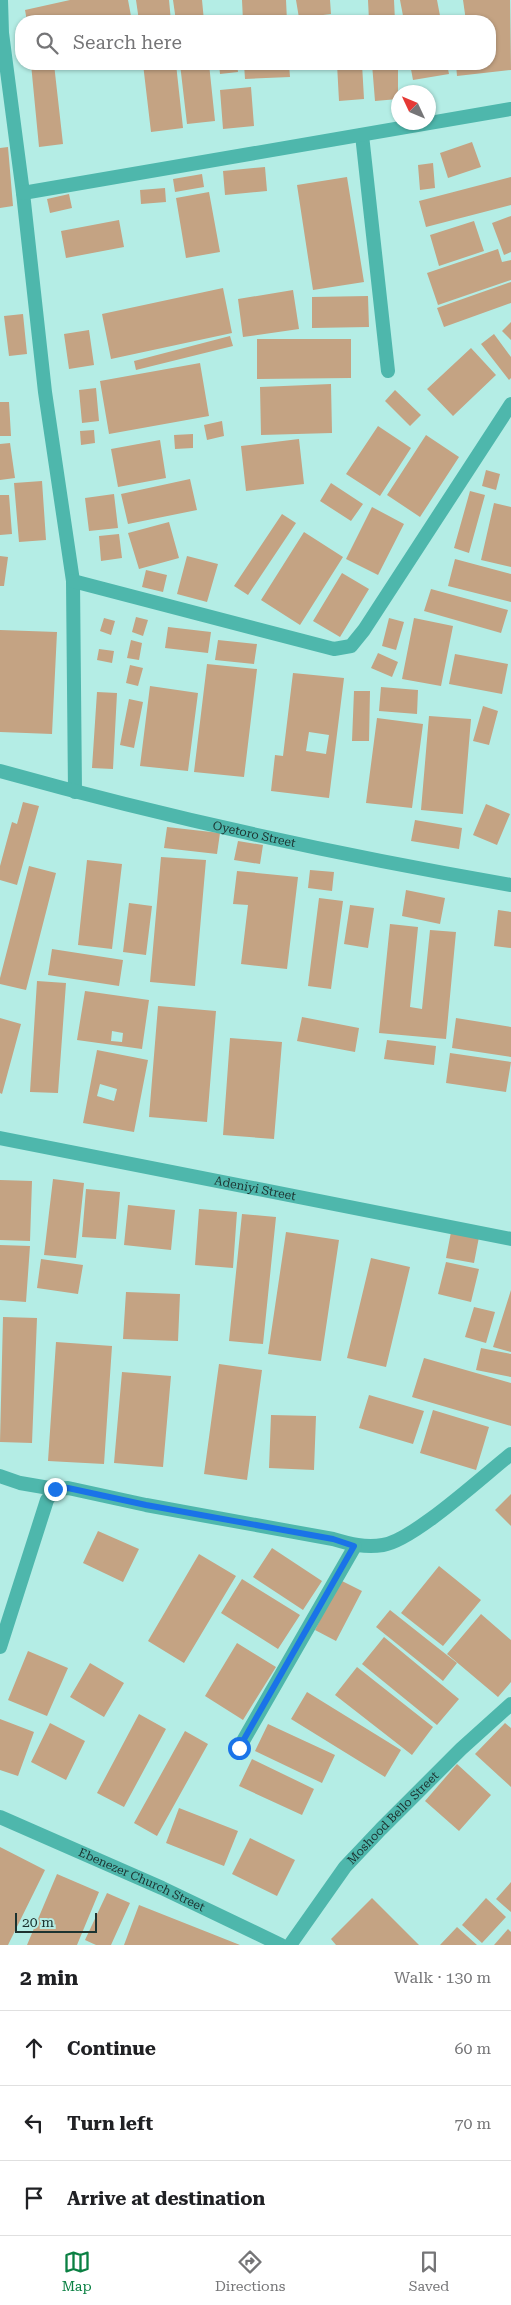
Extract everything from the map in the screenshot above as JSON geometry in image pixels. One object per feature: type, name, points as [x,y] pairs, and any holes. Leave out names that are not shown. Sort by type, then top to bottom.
[{"type":"street","points":[[1,0],[1,33],[23,193],[45,392],[73,582],[75,792]]},
{"type":"street","points":[[23,193],[511,109]]},
{"type":"street","points":[[362,135],[388,371]]},
{"type":"street","points":[[73,582],[334,649],[351,646],[364,630],[511,404]]},
{"type":"street","name":"Oyetoro Street","points":[[0,771],[75,792],[378,862],[511,885]]},
{"type":"street","name":"Adeniyi Street","points":[[0,1138],[511,1239]]},
{"type":"street","points":[[0,1476],[20,1483],[55,1489],[68,1488],[146,1505],[333,1539],[354,1546],[383,1545],[408,1535],[511,1454]]},
{"type":"street","points":[[0,1647],[47,1500],[55,1489]]},
{"type":"street","points":[[239,1748],[354,1546]]},
{"type":"street","name":"Moshood Bello Street","points":[[290,1945],[357,1854],[461,1749],[511,1704]]},
{"type":"street","name":"Ebenezer Church Street","points":[[0,1817],[162,1888],[281,1945]]},
{"type":"building","points":[[70,0],[128,0],[131,15],[26,15],[25,10]]},
{"type":"building","points":[[136,0],[169,0],[170,15],[138,15]]},
{"type":"building","points":[[173,0],[202,0],[203,15],[175,15]]},
{"type":"building","points":[[242,0],[286,0],[287,15],[243,15]]},
{"type":"building","points":[[296,0],[330,0],[331,14],[298,15]]},
{"type":"building","points":[[368,0],[394,0],[395,15],[369,15]]},
{"type":"building","points":[[400,0],[437,0],[440,15],[403,15]]},
{"type":"building","points":[[463,0],[510,0],[511,70],[457,76],[456,70],[496,70],[496,15],[465,15]]},
{"type":"building","points":[[32,70],[55,70],[63,144],[39,147]]},
{"type":"building","points":[[144,70],[177,70],[183,128],[151,132]]},
{"type":"building","points":[[181,70],[210,70],[215,121],[187,124]]},
{"type":"building","points":[[220,70],[238,70],[238,72],[220,74]]},
{"type":"building","points":[[244,70],[289,70],[290,77],[245,79]]},
{"type":"building","points":[[337,70],[362,70],[364,99],[339,101]]},
{"type":"building","points":[[372,70],[398,70],[398,85],[391,85],[391,100],[375,101]]},
{"type":"building","points":[[411,70],[448,70],[449,74],[413,80]]},
{"type":"building","points":[[251,87],[254,126],[223,129],[220,90]]},
{"type":"building","points":[[472,142],[481,167],[448,178],[440,153]]},
{"type":"building","points":[[8,147],[13,206],[0,208],[0,148]]},
{"type":"building","points":[[433,163],[435,188],[420,190],[418,165]]},
{"type":"building","points":[[265,167],[267,191],[225,195],[223,171]]},
{"type":"building","points":[[202,174],[204,187],[175,192],[173,179]]},
{"type":"building","points":[[347,177],[364,282],[313,290],[297,185]]},
{"type":"building","points":[[511,177],[511,205],[426,227],[419,201]]},
{"type":"building","points":[[165,188],[166,202],[141,204],[140,190]]},
{"type":"building","points":[[209,192],[220,252],[186,258],[176,198]]},
{"type":"building","points":[[69,194],[72,208],[50,213],[47,199]]},
{"type":"building","points":[[511,216],[511,252],[504,255],[492,223]]},
{"type":"building","points":[[119,220],[124,247],[66,258],[61,231]]},
{"type":"building","points":[[474,221],[484,251],[439,266],[430,235]]},
{"type":"building","points":[[498,249],[502,262],[511,260],[511,280],[438,305],[427,273]]},
{"type":"building","points":[[511,282],[511,303],[444,327],[437,308]]},
{"type":"building","points":[[223,288],[232,333],[111,359],[102,314]]},
{"type":"building","points":[[293,290],[299,329],[243,337],[238,299]]},
{"type":"building","points":[[368,296],[369,327],[312,328],[312,297]]},
{"type":"building","points":[[23,314],[27,354],[9,356],[4,316]]},
{"type":"building","points":[[511,322],[511,340],[502,331]]},
{"type":"building","points":[[89,330],[94,365],[69,369],[64,334]]},
{"type":"building","points":[[494,334],[511,357],[511,378],[509,380],[481,344]]},
{"type":"building","points":[[230,336],[233,346],[136,370],[134,361]]},
{"type":"building","points":[[257,339],[351,339],[351,378],[257,379]]},
{"type":"building","points":[[471,348],[496,375],[453,416],[427,389]]},
{"type":"building","points":[[200,363],[209,416],[109,434],[100,381]]},
{"type":"building","points":[[331,384],[332,433],[261,435],[260,387]]},
{"type":"building","points":[[96,388],[99,421],[82,423],[79,390]]},
{"type":"building","points":[[395,390],[421,415],[410,426],[385,401]]},
{"type":"building","points":[[0,402],[9,402],[11,436],[0,436]]},
{"type":"building","points":[[222,421],[224,436],[207,440],[204,425]]},
{"type":"building","points":[[378,426],[411,448],[380,496],[346,474]]},
{"type":"building","points":[[94,430],[95,443],[81,445],[80,431]]},
{"type":"building","points":[[193,434],[193,448],[175,449],[174,435]]},
{"type":"building","points":[[426,435],[459,457],[420,517],[387,495]]},
{"type":"building","points":[[299,439],[304,484],[246,491],[241,446]]},
{"type":"building","points":[[160,440],[166,478],[118,487],[111,449]]},
{"type":"building","points":[[10,443],[15,478],[0,480],[0,444]]},
{"type":"building","points":[[486,470],[500,474],[496,490],[482,486]]},
{"type":"building","points":[[190,479],[197,510],[128,524],[121,494]]},
{"type":"building","points":[[42,481],[46,540],[19,542],[14,483]]},
{"type":"building","points":[[331,483],[363,504],[351,521],[320,501]]},
{"type":"building","points":[[470,491],[485,495],[469,553],[454,548]]},
{"type":"building","points":[[114,494],[118,528],[89,531],[85,498]]},
{"type":"building","points":[[0,495],[9,495],[12,534],[0,535]]},
{"type":"building","points":[[494,503],[511,507],[511,567],[481,560]]},
{"type":"building","points":[[372,507],[404,524],[378,575],[346,559]]},
{"type":"building","points":[[282,514],[296,523],[248,595],[234,586]]},
{"type":"building","points":[[169,522],[179,558],[139,569],[128,533]]},
{"type":"building","points":[[304,532],[343,557],[300,625],[261,600]]},
{"type":"building","points":[[119,534],[122,558],[101,561],[99,536]]},
{"type":"building","points":[[0,556],[8,557],[4,586],[0,586]]},
{"type":"building","points":[[187,556],[218,564],[207,602],[177,594]]},
{"type":"building","points":[[455,559],[511,574],[511,602],[448,586]]},
{"type":"building","points":[[146,570],[167,575],[163,592],[142,587]]},
{"type":"building","points":[[342,573],[369,589],[340,637],[313,621]]},
{"type":"building","points":[[431,589],[508,610],[501,633],[424,611]]},
{"type":"building","points":[[136,617],[148,620],[143,636],[132,632]]},
{"type":"building","points":[[104,618],[115,621],[111,635],[100,631]]},
{"type":"building","points":[[389,618],[404,622],[396,650],[382,646]]},
{"type":"building","points":[[414,618],[453,626],[441,686],[402,679]]},
{"type":"building","points":[[168,627],[211,632],[208,653],[165,648]]},
{"type":"building","points":[[0,630],[57,632],[52,734],[0,732]]},
{"type":"building","points":[[131,640],[142,643],[139,660],[127,658]]},
{"type":"building","points":[[218,640],[257,644],[254,664],[215,660]]},
{"type":"building","points":[[99,649],[114,651],[112,663],[97,660]]},
{"type":"building","points":[[378,653],[398,662],[392,677],[371,668]]},
{"type":"building","points":[[455,654],[508,664],[502,694],[449,684]]},
{"type":"building","points":[[207,664],[257,669],[244,777],[194,772]]},
{"type":"building","points":[[130,665],[143,668],[138,686],[126,683]]},
{"type":"building","points":[[293,673],[344,678],[329,798],[271,791],[275,755],[283,756]],"holes":[[[309,732],[329,735],[326,754],[306,751]]]},
{"type":"building","points":[[150,686],[198,693],[188,771],[140,766]]},
{"type":"building","points":[[381,687],[418,690],[417,714],[379,711]]},
{"type":"building","points":[[354,691],[370,691],[369,741],[352,741]]},
{"type":"building","points":[[97,692],[117,693],[113,769],[92,768]]},
{"type":"building","points":[[129,699],[143,702],[134,748],[120,745]]},
{"type":"building","points":[[483,706],[498,711],[489,745],[473,741]]},
{"type":"building","points":[[429,716],[471,719],[463,814],[421,810]]},
{"type":"building","points":[[377,718],[423,724],[412,808],[366,803]]},
{"type":"building","points":[[23,802],[39,806],[17,885],[0,880],[0,866],[12,822],[17,824]]},
{"type":"building","points":[[486,804],[510,814],[497,845],[473,835]]},
{"type":"building","points":[[415,820],[462,828],[459,849],[411,841]]},
{"type":"building","points":[[167,827],[220,833],[217,854],[164,848]]},
{"type":"building","points":[[238,841],[263,845],[260,864],[234,860]]},
{"type":"building","points":[[161,857],[206,860],[195,986],[150,982]]},
{"type":"building","points":[[87,860],[122,864],[112,949],[78,945]]},
{"type":"building","points":[[29,866],[56,873],[26,990],[0,984],[0,978]]},
{"type":"building","points":[[310,870],[334,872],[332,891],[308,888]]},
{"type":"building","points":[[237,871],[298,877],[287,969],[241,964],[248,905],[233,904]]},
{"type":"building","points":[[406,890],[445,898],[440,924],[402,916]]},
{"type":"building","points":[[319,898],[343,901],[331,989],[308,986]]},
{"type":"building","points":[[129,903],[152,906],[146,955],[123,952]]},
{"type":"building","points":[[350,905],[374,908],[368,948],[344,944]]},
{"type":"building","points":[[498,910],[511,912],[511,948],[494,946]]},
{"type":"building","points":[[390,924],[418,927],[410,1007],[422,1009],[430,930],[456,932],[446,1039],[379,1033]]},
{"type":"building","points":[[52,949],[123,960],[119,986],[48,975]]},
{"type":"building","points":[[37,981],[66,983],[58,1093],[30,1092]]},
{"type":"building","points":[[85,991],[149,1000],[142,1049],[77,1040]],"holes":[[[112,1031],[123,1033],[122,1042],[111,1041]]]},
{"type":"building","points":[[158,1006],[216,1011],[207,1122],[149,1117]]},
{"type":"building","points":[[302,1017],[359,1028],[355,1052],[297,1041]]},
{"type":"building","points":[[0,1018],[21,1024],[2,1094],[0,1093]]},
{"type":"building","points":[[456,1018],[511,1027],[511,1057],[452,1048]]},
{"type":"building","points":[[230,1038],[282,1042],[274,1139],[223,1135]]},
{"type":"building","points":[[387,1040],[436,1046],[434,1065],[384,1059]]},
{"type":"building","points":[[97,1050],[148,1060],[134,1132],[83,1123]],"holes":[[[100,1084],[117,1089],[114,1101],[97,1096]]]},
{"type":"building","points":[[450,1053],[511,1062],[506,1092],[446,1083]]},
{"type":"building","points":[[53,1179],[84,1183],[76,1258],[44,1255]]},
{"type":"building","points":[[0,1180],[32,1181],[30,1241],[0,1240]]},
{"type":"building","points":[[86,1189],[120,1192],[116,1239],[82,1237]]},
{"type":"building","points":[[128,1205],[175,1210],[171,1250],[124,1245]]},
{"type":"building","points":[[199,1209],[237,1212],[233,1268],[195,1265]]},
{"type":"building","points":[[242,1214],[276,1217],[263,1344],[229,1341]]},
{"type":"building","points":[[286,1232],[339,1240],[321,1361],[268,1354]]},
{"type":"building","points":[[451,1232],[479,1237],[474,1263],[446,1258]]},
{"type":"building","points":[[0,1245],[30,1246],[26,1302],[0,1300]]},
{"type":"building","points":[[371,1258],[410,1267],[386,1367],[347,1358]]},
{"type":"building","points":[[41,1259],[83,1265],[78,1294],[37,1288]]},
{"type":"building","points":[[446,1262],[479,1269],[471,1302],[438,1294]]},
{"type":"building","points":[[511,1290],[511,1352],[493,1347]]},
{"type":"building","points":[[126,1292],[180,1294],[178,1341],[123,1339]]},
{"type":"building","points":[[474,1307],[495,1312],[486,1343],[465,1337]]},
{"type":"building","points":[[3,1317],[37,1318],[32,1443],[0,1442]]},
{"type":"building","points":[[56,1342],[112,1346],[104,1464],[48,1461]]},
{"type":"building","points":[[481,1348],[511,1354],[511,1377],[476,1370]]},
{"type":"building","points":[[424,1358],[511,1383],[511,1426],[412,1397]]},
{"type":"building","points":[[219,1364],[262,1370],[247,1480],[204,1474]]},
{"type":"building","points":[[122,1372],[171,1376],[163,1467],[114,1463]]},
{"type":"building","points":[[369,1395],[424,1411],[413,1444],[359,1428]]},
{"type":"building","points":[[433,1410],[489,1427],[476,1470],[420,1453]]},
{"type":"building","points":[[271,1415],[316,1416],[314,1470],[269,1468]]},
{"type":"building","points":[[511,1494],[511,1526],[495,1510]]},
{"type":"building","points":[[98,1531],[139,1549],[123,1582],[83,1563]]},
{"type":"building","points":[[272,1548],[322,1581],[303,1610],[253,1577]]},
{"type":"building","points":[[199,1554],[236,1576],[184,1663],[148,1641]]},
{"type":"building","points":[[439,1566],[481,1600],[443,1646],[401,1613]]},
{"type":"building","points":[[242,1579],[300,1615],[278,1649],[221,1613]]},
{"type":"building","points":[[340,1580],[362,1591],[336,1641],[315,1630]]},
{"type":"building","points":[[390,1610],[457,1663],[443,1681],[376,1627]]},
{"type":"building","points":[[481,1614],[511,1640],[511,1682],[498,1697],[447,1654]]},
{"type":"building","points":[[384,1637],[459,1699],[437,1725],[362,1664]]},
{"type":"building","points":[[237,1643],[276,1667],[243,1720],[205,1696]]},
{"type":"building","points":[[28,1651],[68,1668],[47,1716],[8,1700]]},
{"type":"building","points":[[90,1663],[124,1683],[104,1717],[70,1697]]},
{"type":"building","points":[[357,1667],[433,1727],[412,1755],[335,1695]]},
{"type":"building","points":[[307,1692],[401,1750],[385,1777],[291,1719]]},
{"type":"building","points":[[139,1714],[166,1729],[124,1807],[97,1793]]},
{"type":"building","points":[[0,1719],[34,1732],[18,1776],[0,1770]]},
{"type":"building","points":[[50,1723],[85,1741],[66,1780],[31,1762]]},
{"type":"building","points":[[505,1723],[511,1728],[511,1787],[475,1754]]},
{"type":"building","points":[[268,1724],[335,1755],[322,1783],[255,1751]]},
{"type":"building","points":[[185,1731],[208,1744],[157,1836],[134,1823]]},
{"type":"building","points":[[252,1759],[314,1789],[302,1815],[239,1786]]},
{"type":"building","points":[[457,1764],[491,1795],[459,1831],[425,1801]]},
{"type":"building","points":[[179,1808],[238,1831],[224,1866],[166,1843]]},
{"type":"building","points":[[250,1838],[295,1860],[277,1896],[232,1874]]},
{"type":"building","points":[[0,1847],[45,1870],[8,1945],[0,1945]]},
{"type":"building","points":[[57,1874],[99,1892],[77,1945],[27,1945]]},
{"type":"building","points":[[511,1882],[511,1912],[496,1899]]},
{"type":"building","points":[[107,1893],[130,1903],[111,1945],[96,1945],[85,1940]]},
{"type":"building","points":[[372,1898],[419,1945],[336,1945],[331,1939]]},
{"type":"building","points":[[486,1898],[506,1917],[482,1943],[462,1925]]},
{"type":"building","points":[[139,1905],[240,1945],[124,1945]]},
{"type":"building","points":[[457,1927],[477,1945],[440,1945]]},
{"type":"building","points":[[508,1929],[511,1932],[511,1945],[494,1945]]},
{"type":"route","points":[[55,1489],[68,1488],[146,1505],[333,1539],[354,1546],[239,1748]]}]
